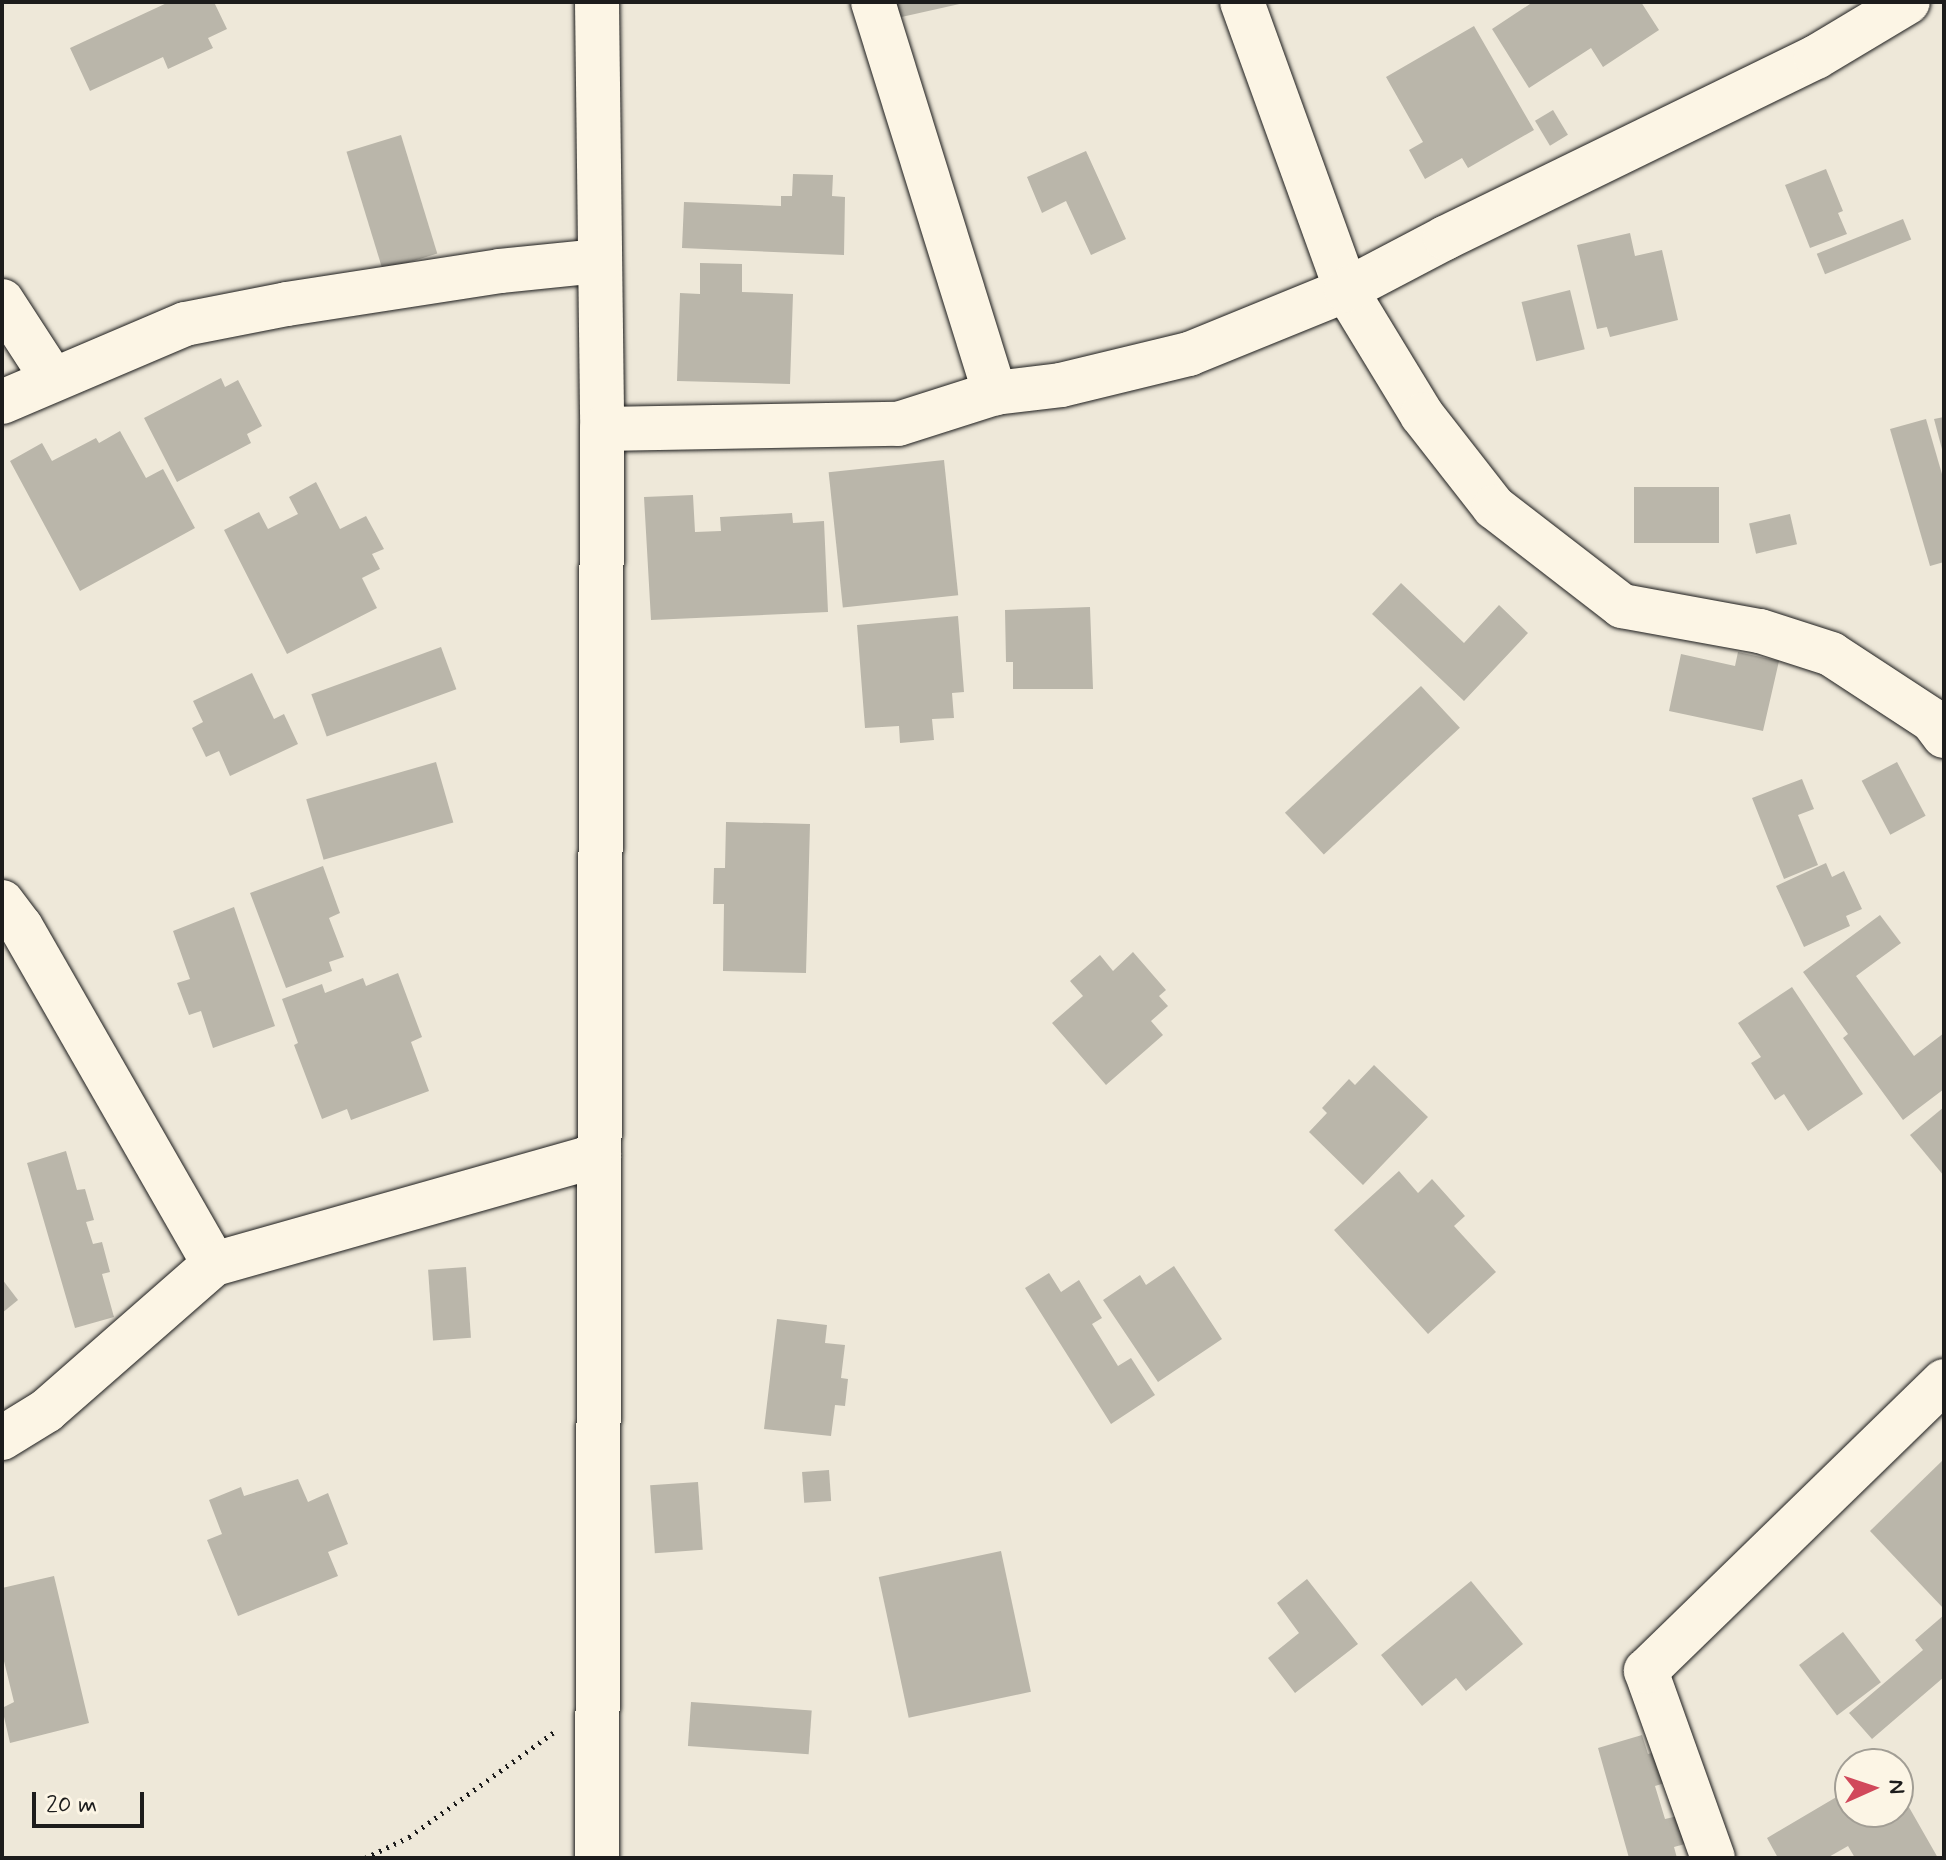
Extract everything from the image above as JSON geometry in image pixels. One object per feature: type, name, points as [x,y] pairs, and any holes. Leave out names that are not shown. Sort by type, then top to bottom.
[{"type":"street","points":[[597,2],[602,429],[597,1858]]},
{"type":"street","points":[[873,2],[995,393]]},
{"type":"street","points":[[1242,2],[1346,290],[1422,415],[1494,507],[1622,606],[1760,631],[1831,654],[1932,720],[1944,736]]},
{"type":"street","points":[[602,429],[898,424],[995,393],[1061,385],[1189,354],[1346,290],[1445,238],[1816,57],[1908,2]]},
{"type":"street","points":[[2,402],[52,378],[185,324],[287,304],[500,271],[599,261]]},
{"type":"street","points":[[2,301],[52,378]]},
{"type":"street","points":[[2,902],[21,927],[214,1264]]},
{"type":"street","points":[[2,1438],[46,1411],[214,1264],[599,1155]]},
{"type":"street","points":[[1713,1858],[1646,1671],[1944,1381]]},
{"type":"path","points":[[365,1858],[409,1837],[597,1703]]},
{"type":"building","points":[[169,2],[214,2],[227,29],[208,38],[213,48],[168,69],[163,57],[90,91],[70,48]]},
{"type":"building","points":[[894,2],[964,2],[964,3],[897,18]]},
{"type":"building","points":[[1533,2],[1641,2],[1659,30],[1603,67],[1591,48],[1529,88],[1492,29]]},
{"type":"building","points":[[1474,26],[1534,130],[1468,168],[1462,158],[1425,179],[1409,150],[1423,142],[1386,77]]},
{"type":"building","points":[[1553,110],[1568,135],[1550,146],[1535,121]]},
{"type":"building","points":[[401,135],[437,254],[383,270],[346,152]]},
{"type":"building","points":[[1086,151],[1126,239],[1091,255],[1066,201],[1042,213],[1027,177]]},
{"type":"building","points":[[1826,169],[1843,211],[1838,213],[1847,234],[1810,248],[1785,185]]},
{"type":"building","points":[[793,174],[833,175],[832,196],[845,197],[844,255],[682,248],[684,202],[781,206],[781,196],[792,196]]},
{"type":"building","points":[[1903,219],[1911,239],[1825,274],[1817,254]]},
{"type":"building","points":[[1630,233],[1635,256],[1662,250],[1678,320],[1610,337],[1607,327],[1597,329],[1577,245]]},
{"type":"building","points":[[700,263],[742,264],[742,292],[793,294],[790,384],[677,381],[680,293],[700,294]]},
{"type":"building","points":[[1570,290],[1585,349],[1536,361],[1521,302]]},
{"type":"building","points":[[221,378],[225,387],[238,380],[262,426],[247,434],[251,443],[177,482],[144,418]]},
{"type":"building","points":[[1944,417],[1944,453],[1943,453],[1934,419]]},
{"type":"building","points":[[1926,419],[1944,481],[1944,562],[1930,566],[1890,429]]},
{"type":"building","points":[[120,431],[146,478],[163,469],[195,528],[80,591],[10,461],[42,443],[52,461],[96,438],[99,443]]},
{"type":"building","points":[[944,460],[958,595],[843,607],[829,472]]},
{"type":"building","points":[[316,482],[340,529],[366,516],[384,549],[372,554],[380,569],[362,578],[377,608],[287,654],[224,530],[259,512],[268,529],[298,514],[289,497]]},
{"type":"building","points":[[1634,487],[1719,487],[1719,543],[1634,543]]},
{"type":"building","points":[[693,495],[695,532],[721,531],[720,517],[792,513],[793,523],[824,521],[828,612],[651,620],[644,497]]},
{"type":"building","points":[[1790,514],[1797,544],[1756,554],[1749,523]]},
{"type":"building","points":[[1401,583],[1464,643],[1499,605],[1528,633],[1464,701],[1372,614]]},
{"type":"building","points":[[1090,607],[1093,689],[1013,689],[1013,662],[1006,662],[1005,610]]},
{"type":"building","points":[[958,616],[964,692],[952,693],[954,718],[932,719],[934,740],[900,743],[899,726],[865,728],[857,625]]},
{"type":"building","points":[[441,647],[456,689],[327,736],[311,694]]},
{"type":"building","points":[[1738,652],[1779,661],[1763,731],[1669,711],[1681,654],[1735,666]]},
{"type":"building","points":[[252,673],[274,719],[284,714],[298,744],[230,776],[219,751],[206,757],[192,728],[203,722],[193,701]]},
{"type":"building","points":[[1421,686],[1460,728],[1324,855],[1285,813]]},
{"type":"building","points":[[436,762],[453,823],[324,860],[306,799]]},
{"type":"building","points":[[1897,762],[1926,816],[1890,835],[1862,781]]},
{"type":"building","points":[[1802,779],[1814,809],[1798,815],[1818,865],[1784,879],[1752,798]]},
{"type":"building","points":[[726,822],[810,824],[806,973],[723,971],[724,904],[713,904],[714,868],[725,868]]},
{"type":"building","points":[[1826,863],[1832,877],[1844,871],[1862,909],[1846,916],[1850,926],[1804,947],[1776,886]]},
{"type":"building","points":[[323,866],[340,913],[329,918],[344,957],[329,962],[332,971],[286,988],[250,893]]},
{"type":"building","points":[[234,907],[275,1026],[213,1048],[201,1011],[189,1015],[177,983],[190,979],[173,931]]},
{"type":"building","points":[[1880,915],[1901,943],[1856,976],[1914,1056],[1944,1033],[1944,1089],[1903,1120],[1843,1038],[1848,1034],[1803,972]]},
{"type":"building","points":[[1133,952],[1166,990],[1159,996],[1168,1006],[1151,1021],[1163,1035],[1106,1085],[1052,1023],[1083,996],[1070,981],[1100,955],[1113,971]]},
{"type":"building","points":[[398,973],[422,1037],[411,1042],[429,1091],[351,1120],[347,1109],[322,1119],[294,1045],[298,1043],[282,999],[322,984],[325,993],[363,978],[366,986]]},
{"type":"building","points":[[1792,987],[1863,1094],[1808,1131],[1784,1094],[1775,1100],[1751,1063],[1761,1057],[1738,1023]]},
{"type":"building","points":[[1374,1065],[1428,1117],[1363,1185],[1309,1132],[1327,1113],[1322,1108],[1349,1079],[1355,1085]]},
{"type":"building","points":[[1944,1107],[1944,1176],[1910,1135]]},
{"type":"building","points":[[66,1151],[77,1190],[85,1189],[94,1220],[86,1222],[93,1244],[102,1242],[110,1272],[102,1274],[114,1317],[75,1328],[27,1163]]},
{"type":"building","points":[[1399,1171],[1418,1193],[1432,1179],[1465,1216],[1454,1226],[1496,1272],[1428,1334],[1334,1230]]},
{"type":"building","points":[[1174,1266],[1222,1339],[1158,1382],[1103,1300],[1140,1275],[1146,1285]]},
{"type":"building","points":[[466,1267],[471,1338],[433,1340],[428,1270]]},
{"type":"building","points":[[1049,1273],[1061,1292],[1079,1280],[1102,1318],[1092,1324],[1118,1366],[1131,1358],[1155,1395],[1111,1424],[1025,1288]]},
{"type":"building","points":[[2,1279],[18,1300],[2,1313]]},
{"type":"building","points":[[777,1319],[827,1325],[825,1343],[845,1345],[841,1378],[848,1379],[845,1406],[835,1405],[831,1436],[764,1429]]},
{"type":"building","points":[[1944,1459],[1944,1609],[1870,1531]]},
{"type":"building","points":[[829,1470],[831,1501],[804,1503],[802,1472]]},
{"type":"building","points":[[298,1479],[308,1502],[328,1493],[348,1544],[328,1552],[338,1576],[238,1616],[207,1540],[222,1534],[209,1500],[241,1487],[244,1496]]},
{"type":"building","points":[[698,1482],[703,1550],[655,1553],[650,1485]]},
{"type":"building","points":[[1001,1551],[1031,1692],[909,1718],[879,1577]]},
{"type":"building","points":[[54,1576],[89,1723],[10,1743],[2,1708],[14,1702],[2,1653],[2,1588]]},
{"type":"building","points":[[1307,1579],[1358,1644],[1295,1693],[1268,1658],[1299,1633],[1277,1603]]},
{"type":"building","points":[[1471,1581],[1523,1644],[1466,1691],[1456,1678],[1422,1706],[1381,1655]]},
{"type":"building","points":[[1944,1615],[1944,1677],[1872,1739],[1849,1713],[1923,1650],[1915,1640]]},
{"type":"building","points":[[1843,1632],[1881,1682],[1837,1715],[1799,1665]]},
{"type":"building","points":[[691,1702],[812,1710],[809,1754],[688,1746]]},
{"type":"building","points":[[1642,1735],[1648,1754],[1659,1751],[1668,1782],[1655,1786],[1665,1819],[1678,1816],[1685,1844],[1674,1847],[1677,1858],[1629,1858],[1598,1748]]},
{"type":"building","points":[[1834,1798],[1834,1828],[1914,1828],[1914,1816],[1938,1858],[1855,1858],[1848,1846],[1827,1858],[1778,1858],[1767,1838]]}]
